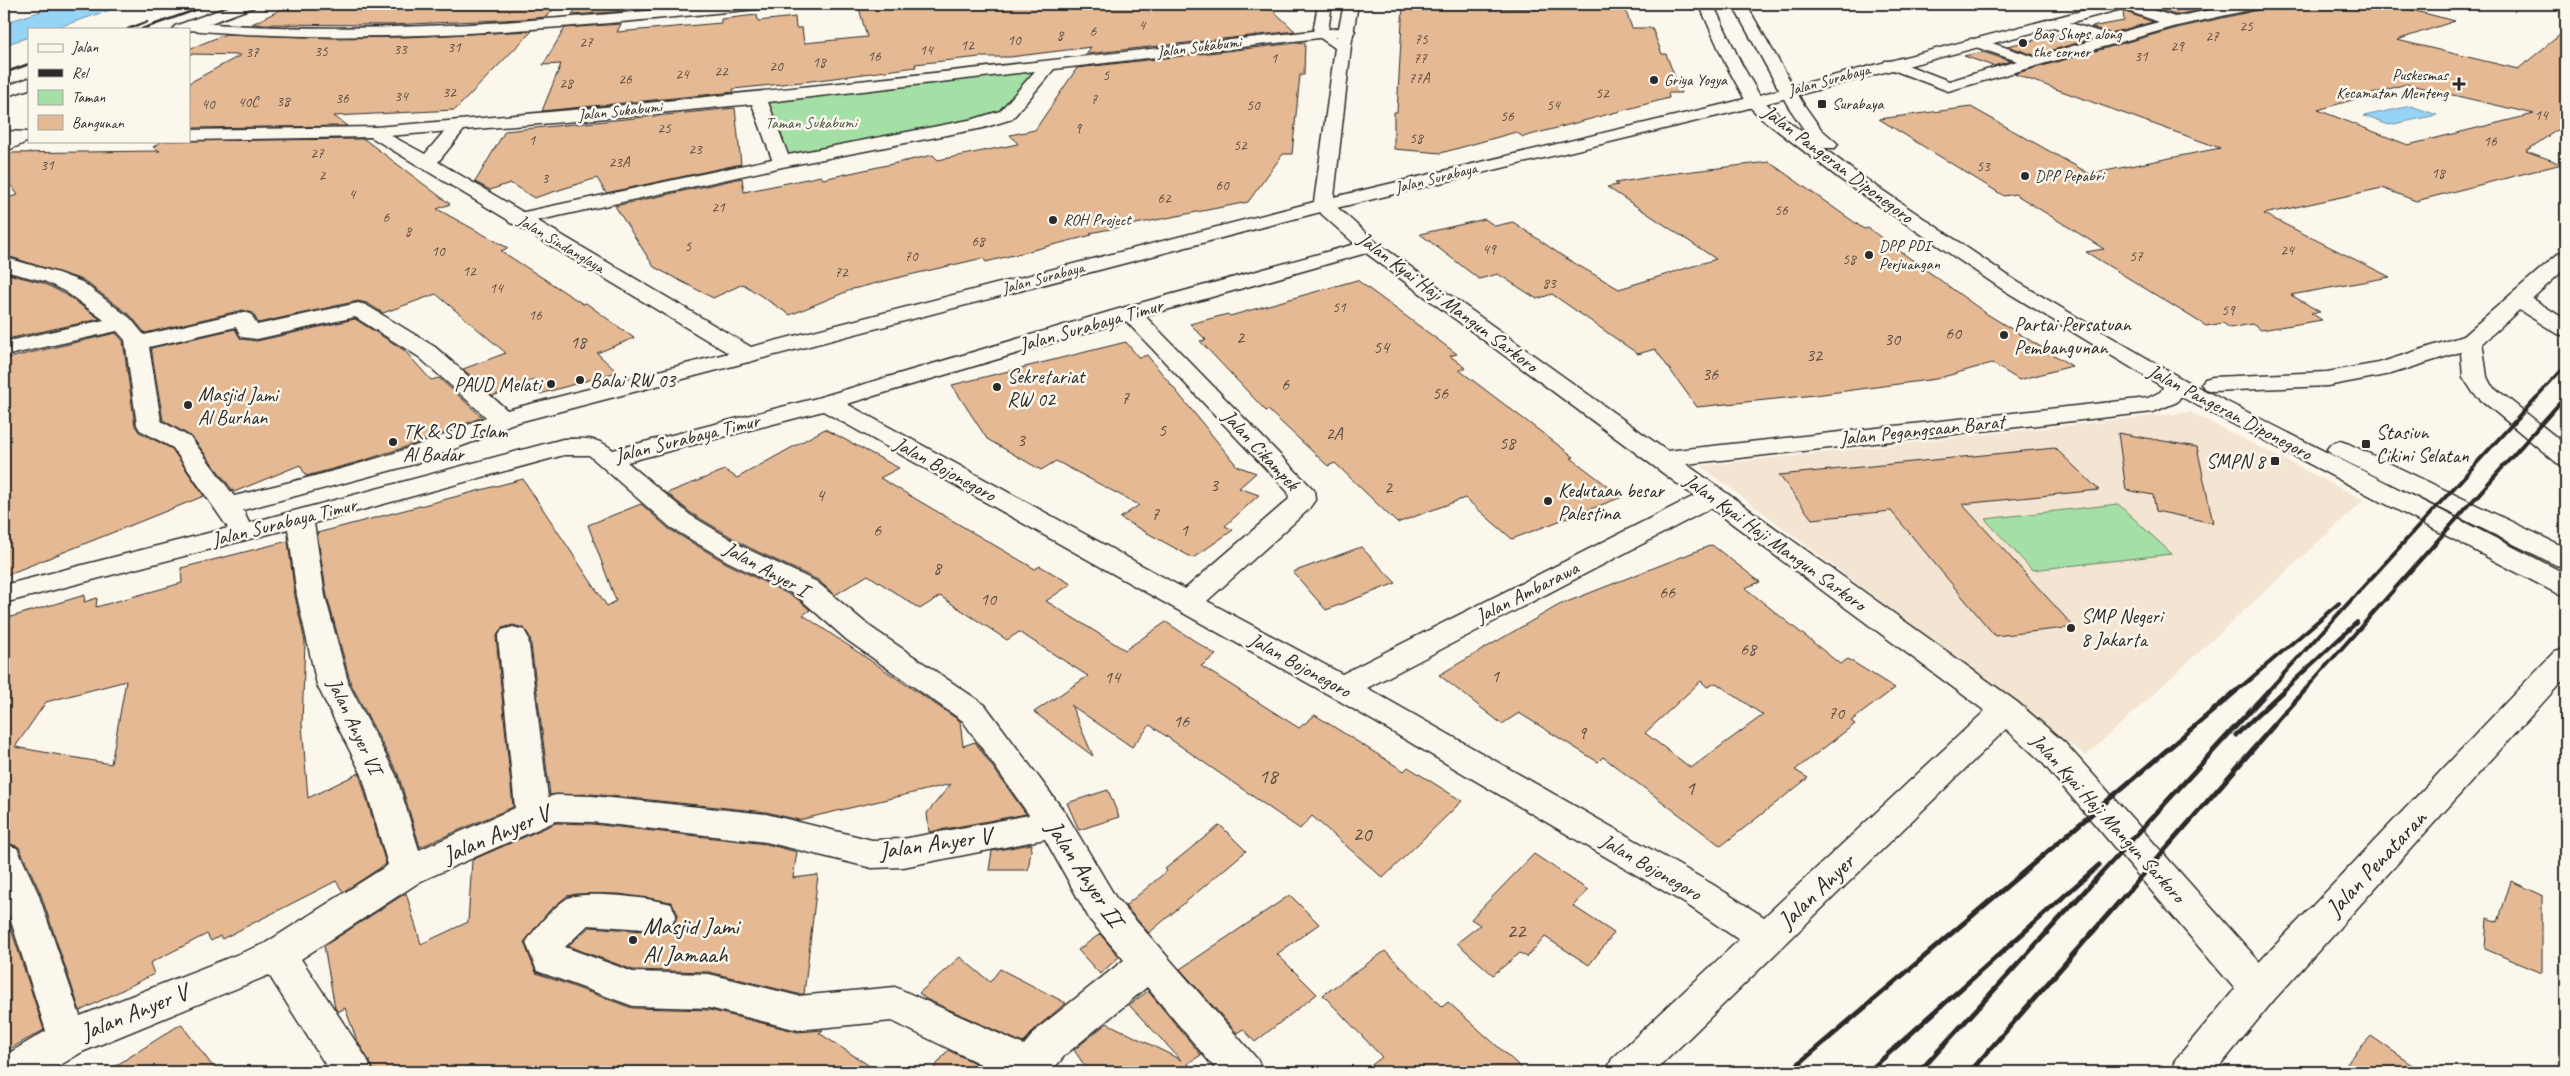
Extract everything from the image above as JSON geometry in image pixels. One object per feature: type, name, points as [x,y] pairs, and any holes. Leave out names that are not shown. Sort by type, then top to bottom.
[{"type":"street","points":[[184,27],[249,4]]},
{"type":"street","points":[[184,27],[295,31],[374,31],[563,22],[766,4]]},
{"type":"street","points":[[1320,32],[1325,4]]},
{"type":"street","points":[[1323,205],[1351,4]]},
{"type":"street","name":"Jalan Pangeran Diponegoro","points":[[1706,4],[1733,63],[1754,101],[1767,114],[1847,175],[1980,265],[2096,338],[2176,385],[2566,586]]},
{"type":"street","name":"Jalan Pangeran Diponegoro","points":[[1739,4],[1789,90],[1796,106],[1820,138],[1876,179],[2002,261],[2096,319],[2270,416],[2566,559]]},
{"type":"street","points":[[1891,64],[1948,86],[2027,60],[2174,22],[2257,4]]},
{"type":"street","points":[[2127,6],[2174,22]]},
{"type":"street","name":"Jalan Surabaya","points":[[228,506],[404,460],[474,433],[502,419],[1323,205],[1754,101],[1789,90],[1976,42],[2061,25],[2127,6]]},
{"type":"street","points":[[2061,25],[2110,40]]},
{"type":"street","name":"Jalan Sukabumi","points":[[190,134],[374,132],[758,98],[1320,32],[1346,39]]},
{"type":"street","points":[[1976,42],[2027,60]]},
{"type":"street","points":[[517,219],[782,162],[978,124],[1006,115],[1050,64]]},
{"type":"street","points":[[4,92],[28,83]]},
{"type":"street","points":[[758,98],[782,162]]},
{"type":"street","points":[[427,164],[459,125]]},
{"type":"street","name":"Jalan Sindanglaya","points":[[374,132],[748,355]]},
{"type":"street","points":[[4,136],[26,137]]},
{"type":"street","points":[[4,147],[26,137]]},
{"type":"street","name":"Jalan Kyai Haji Mangun Sarkoro","points":[[1323,205],[1369,246],[2006,710],[2053,752],[2259,989]]},
{"type":"street","name":"Jalan Surabaya Timur","points":[[4,594],[300,518],[563,447],[595,447],[607,459],[826,403],[1130,313],[1369,246]]},
{"type":"street","points":[[2212,384],[2327,379],[2375,371],[2471,341],[2566,257]]},
{"type":"street","points":[[1980,265],[2002,261]]},
{"type":"street","points":[[4,263],[7,266],[51,277],[74,287],[122,322],[137,343],[150,426],[182,443],[228,506],[241,532]]},
{"type":"street","points":[[2519,300],[2566,329]]},
{"type":"street","points":[[137,343],[243,319],[249,332],[257,332],[358,310],[427,352],[502,419]]},
{"type":"street","name":"Jalan Cikampek","points":[[1130,313],[1301,490],[1302,500],[1298,504],[1187,602]]},
{"type":"street","points":[[4,349],[122,322]]},
{"type":"street","points":[[2471,341],[2475,376],[2482,389],[2566,458]]},
{"type":"street","name":"Jalan Pegangsaan Barat","points":[[1660,459],[2153,405],[2169,397],[2176,385]]},
{"type":"street","name":"Jalan Bojonegoro","points":[[826,403],[1342,688],[1699,894],[1767,938]]},
{"type":"street","name":"Jalan Anyer I","points":[[607,459],[680,521],[737,554],[807,589],[858,633],[974,713]]},
{"type":"street","name":"Jalan Ambarawa","points":[[1342,688],[1713,496]]},
{"type":"street","name":"Jalan Anyer VI","points":[[300,518],[310,596],[333,685],[379,775],[408,872]]},
{"type":"street","points":[[513,637],[533,815]]},
{"type":"street","name":"Jalan Penataran","points":[[2190,1072],[2259,989],[2566,658]]},
{"type":"street","name":"Jalan Anyer","points":[[1626,1072],[2006,710]]},
{"type":"street","name":"Jalan Anyer II","points":[[974,713],[1054,824],[1104,909],[1243,1072]]},
{"type":"street","name":"Jalan Anyer V","points":[[13,1072],[68,1039],[277,955],[408,872],[533,815],[556,808],[592,809],[766,828],[872,854],[903,853],[1054,824]]},
{"type":"street","points":[[4,858],[20,893],[68,1039]]},
{"type":"street","points":[[658,915],[580,909],[545,943],[550,960],[633,989],[709,992],[798,1013],[895,1004],[1030,1068],[1051,1042],[1150,963]]},
{"type":"street","points":[[277,955],[353,1072]]},
{"type":"shaded area","name":"SMP Negeri 8 Jakarta","points":[[2190,412],[2364,500],[2086,756],[1701,466]]},
{"type":"green space","name":"Taman Sukabumi","points":[[1039,67],[1010,106],[987,119],[788,158],[766,99]]},
{"type":"green space","points":[[2118,504],[2172,554],[2032,570],[1985,519]]},
{"type":"water","points":[[64,4],[128,4],[56,28],[28,28],[28,37],[4,45],[4,23]]},
{"type":"water","points":[[2411,106],[2437,115],[2389,125],[2364,116]]},
{"type":"building","points":[[305,4],[559,4],[546,17],[523,19],[389,25],[252,24],[284,8],[294,8]]},
{"type":"building","points":[[579,4],[629,4],[626,11],[572,15]]},
{"type":"building","points":[[895,4],[1160,4],[1162,6],[1221,4],[1235,8],[1266,4],[1295,31],[1086,54],[1091,47],[1010,57],[980,57],[915,64],[916,67],[811,81],[733,89],[734,92],[542,111],[561,64],[543,65],[565,28],[621,24],[617,32],[721,23],[721,19],[757,15],[758,21],[795,17],[796,28],[802,28],[804,43],[867,37],[859,8]]},
{"type":"building","points":[[1403,4],[1465,4],[1465,7],[1574,10],[1572,4],[1623,4],[1632,28],[1652,28],[1662,54],[1666,54],[1681,93],[1668,93],[1669,98],[1523,137],[1516,132],[1441,153],[1394,149],[1394,112],[1397,112]]},
{"type":"building","points":[[2231,4],[2175,15],[2143,5]]},
{"type":"building","points":[[2267,4],[2388,4],[2455,21],[2397,40],[2518,69],[2566,30],[2566,124],[2526,151],[2562,164],[2416,201],[2382,188],[2264,214],[2390,277],[2291,295],[2320,312],[2311,313],[2322,320],[2261,330],[2252,324],[2230,328],[2223,323],[2206,326],[2086,252],[2104,249],[2015,194],[2004,196],[1879,119],[1971,107],[2090,174],[2220,148],[2014,74],[2177,28],[2263,9]],"holes":[[[2406,84],[2534,114],[2408,145],[2318,110]]]},
{"type":"building","points":[[2123,11],[2153,22],[2110,33],[2091,27],[2124,21]]},
{"type":"building","points":[[532,31],[455,110],[334,116],[347,126],[190,128],[190,82],[241,55],[190,54],[190,49],[226,34],[333,38],[405,37]]},
{"type":"building","points":[[2066,33],[2088,40],[2034,55],[2007,46]]},
{"type":"building","points":[[1305,42],[1304,75],[1300,75],[1292,154],[1283,154],[1248,202],[1090,233],[1092,235],[986,262],[983,258],[901,277],[853,289],[790,315],[743,284],[713,298],[654,267],[615,206],[742,178],[744,192],[821,176],[823,179],[933,155],[938,160],[1018,144],[1010,135],[1035,130],[1077,68]]},
{"type":"building","points":[[1983,52],[2011,61],[1993,66],[1964,56]]},
{"type":"building","points":[[735,108],[741,164],[606,193],[597,178],[534,198],[510,183],[490,190],[475,182],[505,131]]},
{"type":"building","points":[[364,139],[450,204],[437,209],[508,248],[501,251],[583,304],[586,303],[634,338],[597,353],[617,372],[540,394],[535,379],[493,396],[463,369],[506,353],[436,294],[383,313],[367,303],[358,301],[258,323],[253,313],[243,310],[145,333],[131,316],[83,280],[4,255],[4,199],[18,195],[4,176],[4,154],[160,151],[153,147],[160,142]]},
{"type":"building","points":[[1769,162],[1864,229],[1868,228],[1987,314],[2072,366],[2019,380],[1992,363],[1936,379],[1815,395],[1697,407],[1655,349],[1638,354],[1552,294],[1537,299],[1498,274],[1479,279],[1420,234],[1485,219],[1495,226],[1513,222],[1564,257],[1619,289],[1716,259],[1607,187],[1618,185],[1615,183],[1668,174]]},
{"type":"building","points":[[4,273],[43,283],[65,294],[100,319],[7,339]]},
{"type":"building","points":[[1357,280],[1457,354],[1450,356],[1466,368],[1459,370],[1574,457],[1571,458],[1622,497],[1512,539],[1465,498],[1397,523],[1335,463],[1328,466],[1268,410],[1266,411],[1200,341],[1206,340],[1190,324],[1228,314],[1230,316]]},
{"type":"building","points":[[355,319],[404,350],[431,380],[439,378],[482,417],[424,441],[362,461],[306,476],[300,465],[234,492],[192,437],[163,420],[151,348],[235,329],[241,339],[257,341]]},
{"type":"building","points":[[116,333],[123,341],[135,426],[139,432],[172,449],[204,496],[4,576],[4,359]]},
{"type":"building","points":[[1126,342],[1139,358],[1147,355],[1237,466],[1256,473],[1239,488],[1259,495],[1225,526],[1233,530],[1193,558],[1120,518],[1139,505],[1056,461],[1041,470],[987,439],[952,385]]},
{"type":"building","points":[[825,429],[899,468],[880,478],[1035,569],[1040,566],[1071,584],[1046,601],[1125,650],[1166,622],[1216,655],[1201,666],[1299,728],[1315,715],[1404,771],[1408,767],[1462,801],[1383,878],[1312,816],[1300,829],[1150,725],[1132,747],[1071,705],[1093,756],[1034,712],[1088,676],[1019,632],[1007,640],[940,596],[920,609],[868,575],[835,595],[818,580],[748,547],[691,513],[667,493],[725,470],[737,478]]},
{"type":"building","points":[[2118,433],[2197,447],[2213,523],[2156,511],[2153,495],[2126,490]]},
{"type":"building","points":[[2055,448],[2099,490],[1962,504],[2074,627],[1995,636],[1891,511],[1812,519],[1779,475]]},
{"type":"building","points":[[523,479],[607,606],[616,601],[588,525],[641,504],[669,529],[726,563],[796,598],[810,610],[803,615],[960,721],[963,746],[975,742],[1026,814],[929,832],[927,813],[951,784],[799,820],[766,812],[592,794],[550,795],[530,637],[524,628],[513,625],[502,628],[496,637],[513,807],[420,847],[398,774],[351,684],[327,596],[317,533]]},
{"type":"building","points":[[288,541],[295,596],[305,642],[302,724],[308,798],[359,773],[386,864],[343,892],[336,881],[222,939],[220,936],[211,941],[207,934],[150,963],[154,974],[80,1011],[40,892],[19,847],[8,843],[4,827],[4,619],[85,595],[84,602],[97,598],[96,607],[182,583],[181,568]],"holes":[[[126,681],[111,764],[15,747],[46,702]]]},
{"type":"building","points":[[1712,545],[1760,582],[1745,588],[1840,664],[1848,659],[1895,688],[1851,721],[1855,724],[1795,770],[1808,778],[1721,846],[1603,757],[1598,762],[1519,713],[1502,724],[1439,675],[1559,605]],"holes":[[[1701,681],[1707,687],[1716,683],[1763,715],[1691,768],[1645,733]]]},
{"type":"building","points":[[1361,547],[1396,583],[1326,610],[1293,572]]},
{"type":"building","points":[[1108,790],[1119,817],[1079,830],[1067,803]]},
{"type":"building","points":[[556,823],[592,824],[766,844],[797,852],[793,878],[818,875],[804,994],[709,972],[633,970],[568,946],[589,927],[658,932],[673,927],[678,914],[671,902],[619,894],[576,894],[567,896],[549,911],[524,942],[536,973],[632,1008],[709,1010],[798,1032],[823,1030],[819,1033],[879,1072],[375,1072],[356,1038],[345,1008],[338,1012],[335,1008],[324,946],[406,893],[421,944],[468,922],[472,860]]},
{"type":"building","points":[[1220,825],[1246,851],[1149,933],[1125,906],[1167,871],[1165,869]]},
{"type":"building","points":[[1032,844],[1028,870],[989,870],[992,851]]},
{"type":"building","points":[[1534,854],[1588,890],[1573,906],[1614,933],[1589,965],[1545,937],[1527,957],[1520,953],[1493,975],[1457,943],[1480,925],[1471,919]]},
{"type":"building","points":[[2511,881],[2542,895],[2542,973],[2485,949],[2487,918],[2498,922]]},
{"type":"building","points":[[1290,895],[1319,924],[1277,954],[1317,994],[1255,1042],[1243,1029],[1237,1033],[1180,969]]},
{"type":"building","points":[[4,907],[44,1030],[4,1052]]},
{"type":"building","points":[[1100,934],[1119,957],[1100,974],[1078,950]]},
{"type":"building","points":[[1385,951],[1442,1007],[1448,1002],[1526,1072],[1363,1072],[1382,1057],[1323,995]]},
{"type":"building","points":[[960,957],[990,982],[1000,969],[1066,1003],[1036,1028],[1023,1043],[926,999],[919,993]]},
{"type":"building","points":[[1148,991],[1201,1055],[1187,1064],[1205,1072],[1089,1072],[1074,1050],[1107,1023],[1181,1060],[1129,1005]]},
{"type":"building","points":[[181,1024],[217,1072],[106,1072]]},
{"type":"building","points":[[2371,1036],[2423,1072],[2339,1072]]},
{"type":"building","points":[[948,1050],[993,1072],[931,1072]]},
{"type":"railway","points":[[145,28],[212,4]]},
{"type":"railway","points":[[131,28],[147,22]]},
{"type":"railway","points":[[4,73],[28,64]]},
{"type":"railway","points":[[2536,398],[2566,365]]},
{"type":"railway","points":[[2267,692],[2537,397]]},
{"type":"railway","points":[[2303,692],[2565,397]]},
{"type":"railway","points":[[2235,692],[2339,603]]},
{"type":"railway","points":[[2282,692],[2357,622]]},
{"type":"railway","points":[[1789,1072],[2236,691]]},
{"type":"railway","points":[[1919,1072],[2268,691]]},
{"type":"railway","points":[[2236,735],[2283,691]]},
{"type":"railway","points":[[1970,1072],[2304,691]]},
{"type":"railway","points":[[1868,1072],[2099,865]]},
{"type":"place","name":"Bag Shops along the corner","points":[[2023,43]]},
{"type":"place","name":"Griya Yogya","points":[[1654,80]]},
{"type":"place","name":"Puskesmas Kecamatan Menteng","points":[[2459,84]]},
{"type":"place","name":"Surabaya","points":[[1822,104]]},
{"type":"place","name":"DPP Pepabri","points":[[2025,176]]},
{"type":"place","name":"ROH Project","points":[[1053,220]]},
{"type":"place","name":"DPP PDI Perjuangan","points":[[1869,255]]},
{"type":"place","name":"Partai Persatuan Pembangunan","points":[[2004,335]]},
{"type":"place","name":"Balai RW 03","points":[[580,380]]},
{"type":"place","name":"PAUD Melati","points":[[551,384]]},
{"type":"place","name":"Sekretariat RW 02","points":[[997,387]]},
{"type":"place","name":"Masjid Jami Al Burhan","points":[[188,405]]},
{"type":"place","name":"TK & SD Islam Al Badar","points":[[393,442]]},
{"type":"place","name":"Stasiun Cikini Selatan","points":[[2366,444]]},
{"type":"place","name":"SMPN 8","points":[[2275,461]]},
{"type":"place","name":"Kedutaan besar Palestina","points":[[1548,501]]},
{"type":"place","name":"SMP Negeri 8 Jakarta","points":[[2071,628]]},
{"type":"place","name":"Masjid Jami Al Jamaah","points":[[633,940]]}]
